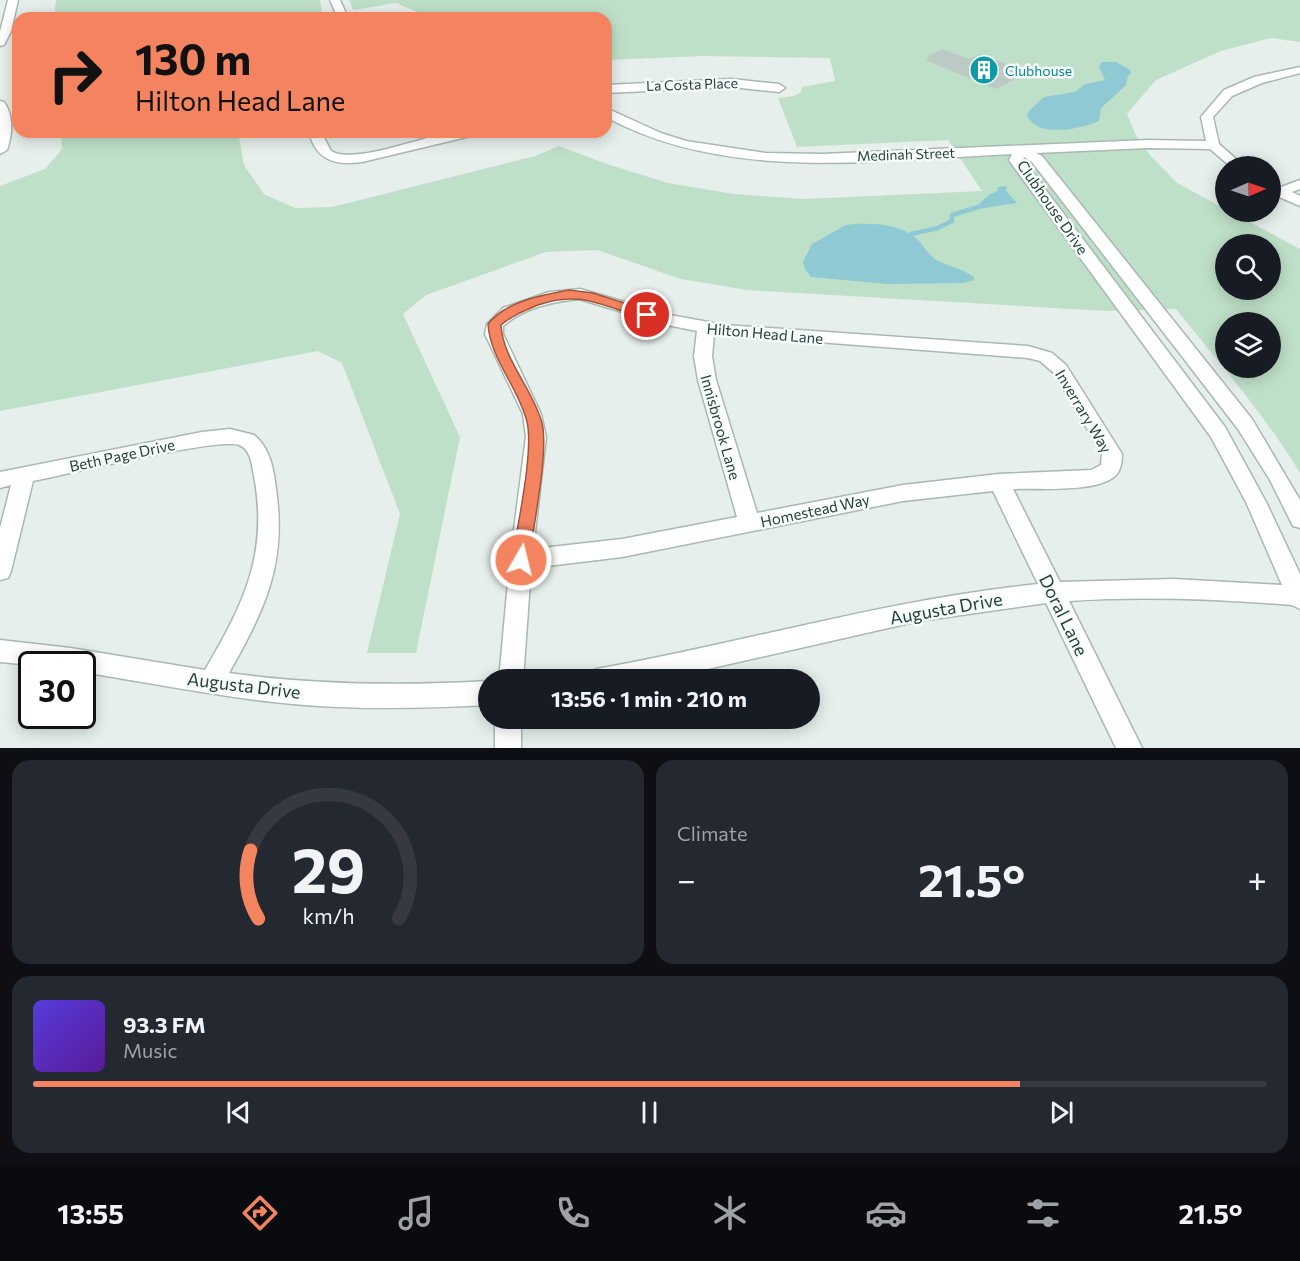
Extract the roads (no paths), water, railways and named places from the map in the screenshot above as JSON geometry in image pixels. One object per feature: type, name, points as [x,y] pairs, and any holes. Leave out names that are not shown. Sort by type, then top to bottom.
[{"type":"street","points":[[0,43],[6,30],[13,0]]},
{"type":"street","points":[[1226,156],[1213,145],[1207,117],[1228,93],[1258,80],[1300,70]]},
{"type":"street","name":"La Costa Place","points":[[612,89],[732,83],[779,88]]},
{"type":"street","points":[[0,105],[4,111],[3,144],[0,150]]},
{"type":"street","name":"Medinah Street","points":[[612,115],[636,128],[677,142],[721,152],[768,157],[822,158],[1148,144],[1213,145]]},
{"type":"street","points":[[318,138],[324,153],[340,159],[362,158],[445,138]]},
{"type":"street","name":"Clubhouse Drive","points":[[1300,520],[1278,477],[1233,408],[1037,159],[1020,149],[1016,159],[1203,410],[1231,452],[1252,490],[1300,597]]},
{"type":"street","points":[[1281,189],[1300,184]]},
{"type":"street","points":[[1281,193],[1300,202]]},
{"type":"street","name":"Hilton Head Lane","points":[[521,560],[535,451],[535,425],[528,403],[496,339],[495,324],[509,312],[549,297],[569,294],[589,296],[647,315],[706,329],[1018,350],[1046,357]]},
{"type":"street","name":"Innisbrook Lane","points":[[706,329],[703,356],[707,380],[749,523]]},
{"type":"street","name":"Inverrary Way","points":[[1046,357],[1065,375],[1108,446],[1112,462],[1109,470]]},
{"type":"street","name":"Beth Page Drive","points":[[0,480],[202,439],[233,436],[245,438],[254,444],[262,460],[271,514],[270,551],[257,596],[211,683]]},
{"type":"street","name":"Homestead Way","points":[[521,560],[621,548],[903,493],[999,482],[1094,478],[1109,470]]},
{"type":"street","points":[[0,571],[24,475]]},
{"type":"street","name":"Doral Lane","points":[[999,482],[1129,748]]},
{"type":"street","points":[[512,669],[521,560]]},
{"type":"street","name":"Augusta Drive","points":[[654,669],[924,610],[1052,592],[1190,588],[1300,597]]},
{"type":"street","name":"Augusta Drive","points":[[0,651],[86,661],[211,683],[320,694],[411,696],[478,693]]},
{"type":"street","points":[[508,729],[508,748]]},
{"type":"water","points":[[1101,62],[1116,62],[1130,70],[1131,74],[1128,76],[1126,85],[1101,108],[1099,121],[1060,130],[1049,130],[1032,122],[1027,115],[1044,97],[1075,92],[1085,84],[1105,80],[1099,67]]},
{"type":"water","points":[[1007,187],[1006,191],[1017,203],[984,208],[979,204],[990,194],[998,191],[997,188]]},
{"type":"water","points":[[878,224],[910,233],[935,259],[960,269],[974,277],[974,280],[964,283],[887,284],[811,277],[803,262],[812,244],[846,225]]},
{"type":"waterway","points":[[911,234],[938,228],[952,221],[952,215],[982,206]]},
{"type":"place","name":"Clubhouse","points":[[984,70]]}]
